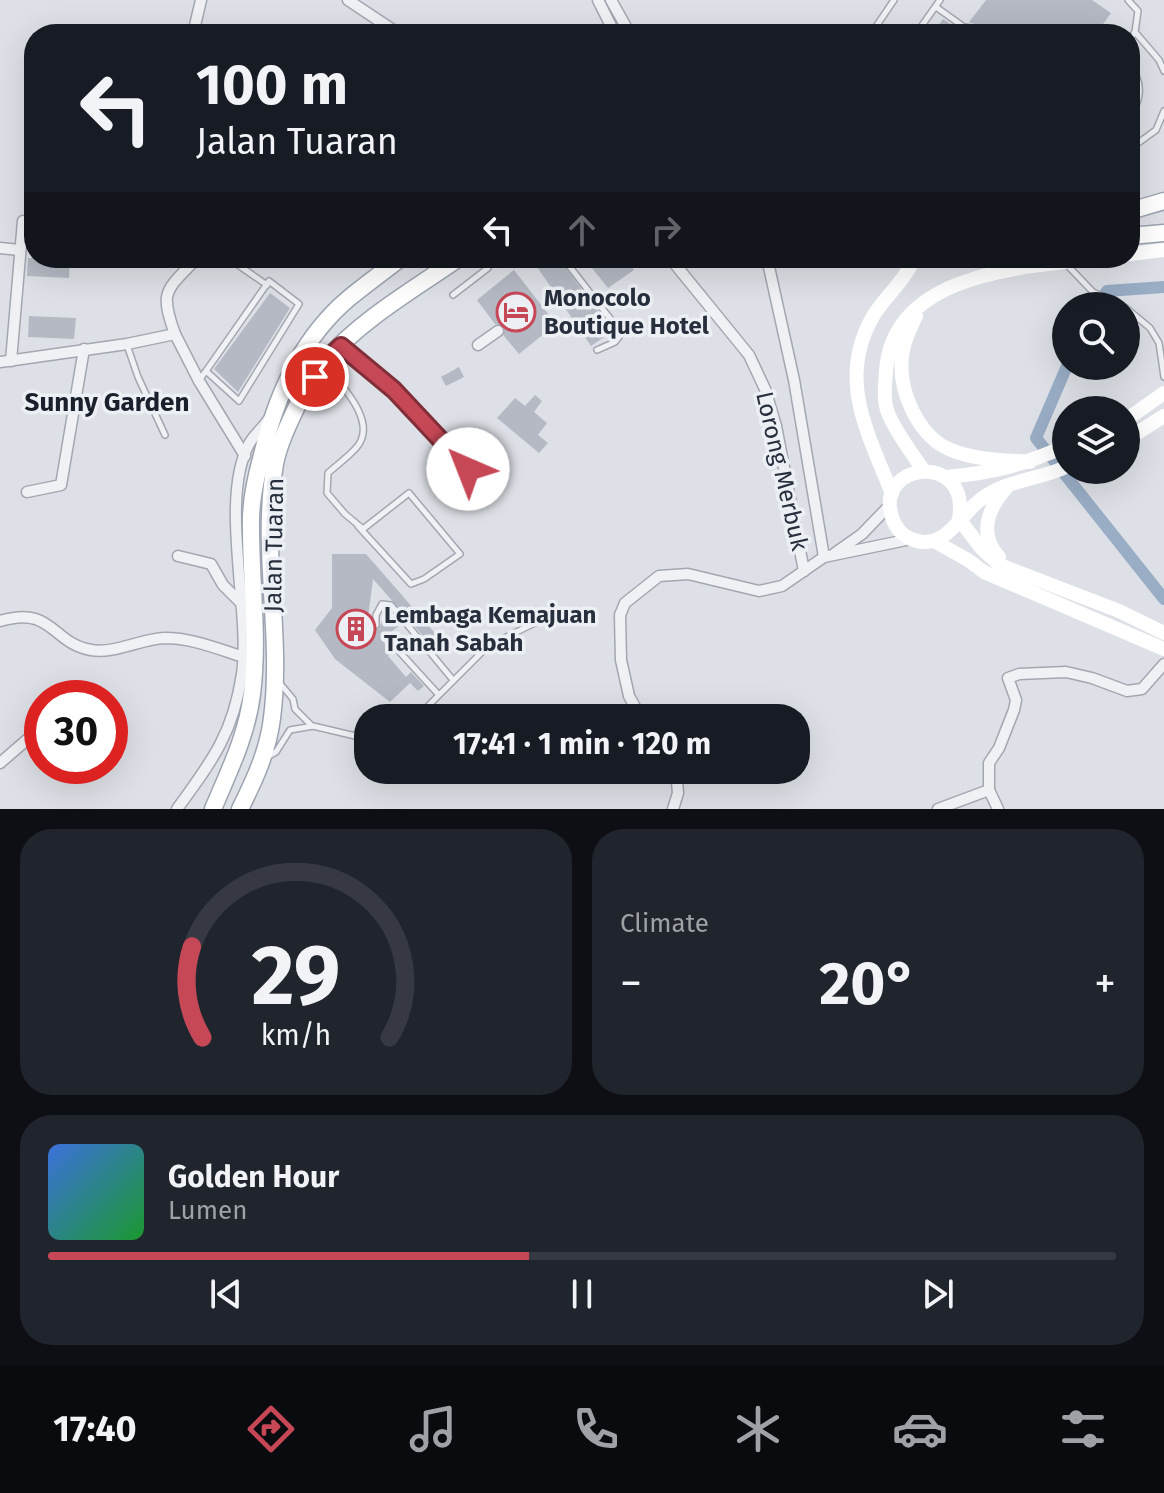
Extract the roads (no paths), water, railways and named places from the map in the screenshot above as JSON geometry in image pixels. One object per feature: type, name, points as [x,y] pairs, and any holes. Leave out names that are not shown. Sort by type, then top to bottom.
[{"type":"main road","points":[[1140,209],[1164,201]]},
{"type":"main road","points":[[1140,212],[1164,211]]},
{"type":"main road","points":[[1140,235],[1164,233]]},
{"type":"main road","points":[[1140,253],[1164,250]]},
{"type":"main road","name":"Jalan Tuaran","points":[[213,809],[241,745],[252,694],[255,656],[250,528],[252,492],[270,419],[289,373],[314,336],[345,301],[388,268]]},
{"type":"main road","name":"Jalan Tuaran","points":[[241,808],[263,759],[272,718],[276,678],[270,584],[275,463],[288,424],[323,363],[410,291],[444,268]]},
{"type":"main road","points":[[891,500],[902,479],[912,473],[924,471],[946,477],[955,485],[960,496],[959,519],[954,529],[934,541],[922,542],[901,533],[894,523],[891,500],[860,413],[856,381],[859,352],[870,322],[883,300],[909,268]]},
{"type":"main road","points":[[924,471],[888,413],[885,395],[887,359],[900,326],[923,302],[948,287],[972,279],[1032,268]]},
{"type":"main road","points":[[923,302],[910,328],[902,357],[908,400],[917,419],[947,449],[992,467]]},
{"type":"main road","points":[[1140,410],[1164,393]]},
{"type":"main road","points":[[1140,431],[1164,416]]},
{"type":"main road","points":[[946,477],[1030,462],[1052,452]]},
{"type":"main road","points":[[959,519],[1010,484],[1052,471]]},
{"type":"main road","points":[[990,500],[987,539],[997,556],[1016,570]]},
{"type":"main road","points":[[959,519],[990,559],[1119,611],[1164,633]]},
{"type":"main road","points":[[934,541],[984,572],[1164,649]]},
{"type":"main road","points":[[241,745],[272,718]]},
{"type":"street","points":[[195,24],[201,0]]},
{"type":"street","points":[[348,0],[384,24]]},
{"type":"street","points":[[598,0],[610,24]]},
{"type":"street","points":[[611,0],[624,24]]},
{"type":"street","points":[[23,221],[5,362],[175,334]]},
{"type":"street","points":[[0,248],[19,250]]},
{"type":"street","points":[[188,268],[169,288],[165,304],[175,334],[199,381],[245,456]]},
{"type":"street","name":"Lorong Merbuk","points":[[678,268],[749,355],[765,389],[776,426],[804,571]]},
{"type":"street","points":[[769,268],[829,556]]},
{"type":"street","points":[[478,345],[498,331]]},
{"type":"street","points":[[341,346],[394,390],[486,488]]},
{"type":"street","points":[[27,492],[61,485],[84,349]]},
{"type":"street","points":[[177,809],[220,749],[232,720],[244,657],[238,492],[249,445],[270,419]]},
{"type":"street","points":[[633,704],[621,660],[619,635],[620,615],[625,603],[637,592],[659,576],[688,574],[759,591],[782,586],[862,534],[891,500]]},
{"type":"street","points":[[829,556],[911,539]]},
{"type":"street","points":[[178,556],[211,564],[223,585],[242,604]]},
{"type":"street","points":[[0,621],[29,616],[39,619],[78,646],[92,650],[164,638],[192,640],[244,657]]},
{"type":"street","points":[[998,809],[989,790],[991,757],[999,748],[1016,700],[1008,678],[1012,674],[1066,672],[1127,691],[1142,689],[1164,664]]},
{"type":"street","points":[[0,763],[24,742]]},
{"type":"street","points":[[673,809],[677,784]]},
{"type":"street","points":[[938,809],[989,790]]},
{"type":"lane","points":[[878,24],[894,0]]},
{"type":"lane","points":[[923,24],[940,0]]},
{"type":"lane","points":[[1128,0],[1138,11],[1136,24]]},
{"type":"lane","points":[[936,7],[960,24]]},
{"type":"lane","points":[[1140,38],[1164,71]]},
{"type":"lane","points":[[1140,144],[1156,130],[1164,111]]},
{"type":"lane","points":[[242,268],[267,285]]},
{"type":"lane","points":[[453,295],[488,268]]},
{"type":"lane","points":[[571,268],[619,330],[615,342],[597,350]]},
{"type":"lane","points":[[1071,268],[1093,292]]},
{"type":"lane","points":[[199,381],[206,371],[267,285],[269,281],[299,304],[239,401],[206,371]]},
{"type":"lane","points":[[1140,320],[1150,328],[1159,343],[1164,377]]},
{"type":"lane","points":[[127,344],[138,377],[165,435]]},
{"type":"lane","points":[[323,363],[359,409],[363,436],[358,447],[328,473],[327,493],[411,584],[424,579],[460,554],[409,493],[363,529],[358,526]]},
{"type":"lane","points":[[376,625],[376,615],[382,604],[391,605],[453,680]]},
{"type":"lane","points":[[429,704],[488,646],[549,616]]},
{"type":"lane","points":[[386,637],[438,694]]},
{"type":"lane","points":[[276,678],[293,699],[295,709],[313,726]]},
{"type":"lane","points":[[263,759],[276,752],[290,730],[313,726],[354,736]]},
{"type":"waterway","points":[[1106,292],[1164,287]]},
{"type":"waterway","points":[[1061,380],[1036,438],[1164,599]]},
{"type":"place","name":"Monocolo Boutique Hotel","points":[[516,312]]},
{"type":"place","name":"Lembaga Kemajuan Tanah Sabah","points":[[356,629]]},
{"type":"district","name":"Sunny Garden","points":[[107,402]]}]
